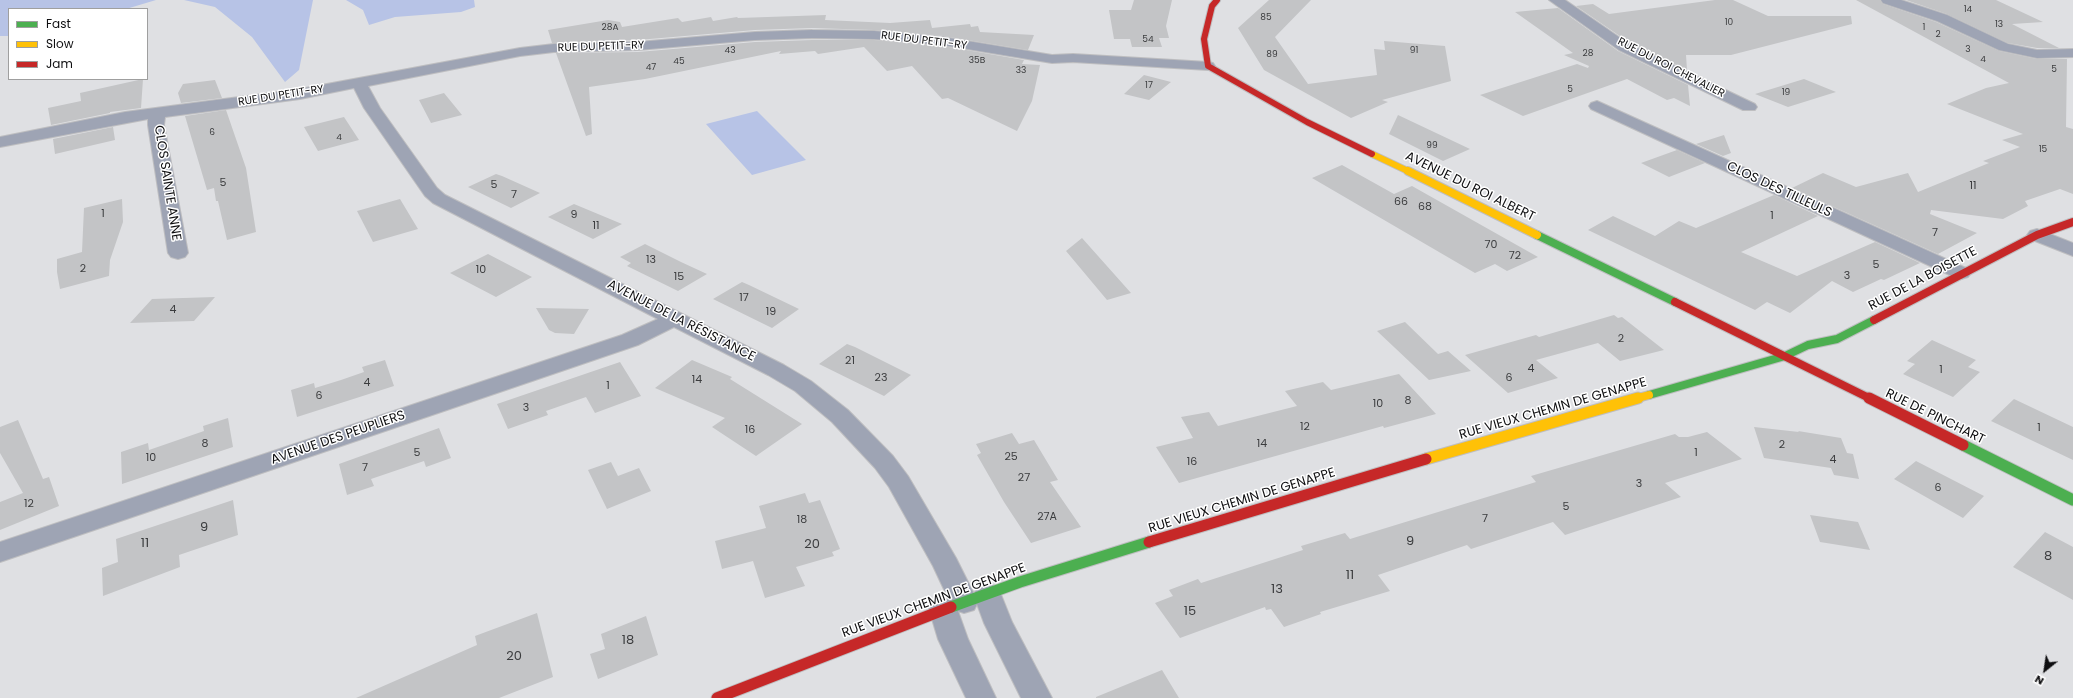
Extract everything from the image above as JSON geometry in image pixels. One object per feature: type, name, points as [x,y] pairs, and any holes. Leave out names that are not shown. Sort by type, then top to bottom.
[{"type":"street","points":[[1208,66],[1204,39],[1212,6],[1217,0]]},
{"type":"street","name":"RUE DU ROI CHEVALIER","points":[[1556,0],[1624,47],[1749,107]]},
{"type":"street","points":[[1888,0],[1942,18],[1992,43],[2004,47],[2037,54],[2073,53]]},
{"type":"street","name":"RUE DU PETIT-RY","points":[[0,142],[125,117],[300,94],[520,52],[554,48],[638,46],[755,36],[812,34],[874,35],[943,41],[990,50],[1052,59],[1073,58],[1208,66]]},
{"type":"street","name":"AVENUE DU ROI ALBERT","points":[[1208,66],[1307,122],[1785,356]]},
{"type":"street","name":"AVENUE DE LA RÉSISTANCE","points":[[359,83],[372,108],[431,192],[439,199],[776,370],[803,386],[853,428],[884,462],[899,482],[965,602],[998,623],[1036,698]]},
{"type":"street","name":"CLOS DES TILLEULS","points":[[1597,106],[1961,273]]},
{"type":"street","name":"CLOS SAINTE ANNE","points":[[157,114],[156,125],[178,253]]},
{"type":"street","name":"RUE DE LA BOISETTE","points":[[1785,356],[1808,345],[1837,339],[1961,273],[2037,235],[2073,222]]},
{"type":"street","points":[[2037,235],[2073,250]]},
{"type":"street","name":"AVENUE DES PEUPLIERS","points":[[0,552],[630,340],[674,319]]},
{"type":"street","name":"RUE DE PINCHART","points":[[1785,356],[2073,500]]},
{"type":"street","name":"RUE VIEUX CHEMIN DE GENAPPE","points":[[717,698],[1020,582],[1330,487],[1785,356]]},
{"type":"street","name":"AVENUE DE LA RÉSISTANCE","points":[[965,602],[953,640],[980,698]]},
{"type":"shaded area","points":[[0,0],[156,0],[129,8],[8,8],[8,36],[0,36]]},
{"type":"shaded area","points":[[184,0],[313,0],[299,70],[285,82],[252,37],[215,7]]},
{"type":"shaded area","points":[[346,0],[474,0],[475,7],[461,12],[395,17],[369,25],[363,10]]},
{"type":"shaded area","points":[[757,111],[806,160],[752,175],[706,124]]},
{"type":"building","points":[[1134,0],[1172,0],[1166,26],[1169,38],[1159,38],[1162,47],[1132,47],[1130,39],[1114,39],[1109,10],[1131,10]]},
{"type":"building","points":[[1269,0],[1311,0],[1275,37],[1308,84],[1377,75],[1374,49],[1385,50],[1384,41],[1445,46],[1451,81],[1382,100],[1388,102],[1351,118],[1264,70],[1238,28]]},
{"type":"building","points":[[1715,0],[1733,0],[1768,16],[1851,16],[1852,24],[1731,55],[1686,55],[1687,70],[1630,43],[1576,6],[1593,4],[1609,14]]},
{"type":"building","points":[[1856,0],[1880,0],[1883,4],[1936,22],[1999,51],[2037,59],[2067,59],[2066,127],[2073,129],[2073,194],[2060,189],[2025,201],[2028,206],[2003,219],[1931,210],[1930,214],[1977,233],[1938,254],[1792,188],[1823,173],[1856,187],[1908,173],[1918,192],[1989,163],[1983,161],[2020,147],[2002,140],[2023,134],[1947,104],[1986,88],[2009,83]]},
{"type":"building","points":[[1906,0],[1996,0],[2043,22],[2012,24],[2059,48],[2037,48],[2008,43],[1947,14]]},
{"type":"building","points":[[1558,8],[1618,51],[1688,85],[1690,106],[1674,98],[1667,100],[1627,79],[1523,116],[1480,95],[1577,64],[1588,68],[1589,66],[1564,55],[1573,53],[1515,12]]},
{"type":"building","points":[[826,15],[825,20],[890,23],[930,20],[932,28],[970,24],[971,27],[978,26],[980,32],[1034,35],[1028,50],[943,36],[874,30],[812,28],[755,30],[638,40],[552,43],[548,30],[608,20],[620,22],[622,27],[678,18],[682,22],[711,17],[713,21],[737,17]]},
{"type":"building","points":[[874,40],[943,46],[1024,60],[1022,64],[1040,65],[1032,101],[1017,131],[948,98],[942,99],[912,66],[887,71],[864,47],[818,54],[815,51],[779,54],[781,51],[645,79],[589,87],[592,134],[586,136],[556,53],[638,52],[755,42]]},
{"type":"building","points":[[1144,75],[1171,82],[1149,100],[1124,94]]},
{"type":"building","points":[[1804,79],[1836,92],[1788,107],[1755,94]]},
{"type":"building","points":[[143,80],[141,108],[110,112],[51,125],[48,108],[81,101],[80,93]]},
{"type":"building","points":[[215,80],[222,98],[181,103],[178,93],[183,84]]},
{"type":"building","points":[[444,93],[462,115],[431,123],[419,100]]},
{"type":"building","points":[[226,110],[246,168],[256,232],[227,240],[218,201],[216,201],[214,188],[207,190],[185,116]]},
{"type":"building","points":[[1398,115],[1470,149],[1443,161],[1389,134]]},
{"type":"building","points":[[344,117],[359,140],[318,151],[304,127]]},
{"type":"building","points":[[113,127],[115,140],[55,154],[53,139]]},
{"type":"building","points":[[1724,135],[1731,153],[1723,156],[1696,144]]},
{"type":"building","points":[[1677,150],[1705,163],[1669,177],[1641,163]]},
{"type":"building","points":[[1342,165],[1394,194],[1412,186],[1538,257],[1507,271],[1495,264],[1475,273],[1312,178]]},
{"type":"building","points":[[496,174],[540,193],[511,208],[468,187]]},
{"type":"building","points":[[1774,195],[1818,216],[1741,252],[1797,276],[1875,242],[1920,263],[1884,280],[1881,279],[1853,292],[1832,281],[1790,313],[1767,302],[1755,310],[1588,230],[1613,216],[1655,236],[1679,221],[1696,228]]},
{"type":"building","points":[[122,199],[123,222],[110,260],[109,276],[60,289],[57,272],[57,259],[82,252],[84,208]]},
{"type":"building","points":[[400,199],[418,229],[373,242],[357,211]]},
{"type":"building","points":[[574,204],[622,224],[593,239],[548,217]]},
{"type":"building","points":[[1082,238],[1131,293],[1107,300],[1066,251]]},
{"type":"building","points":[[645,244],[707,274],[678,291],[627,266],[631,263],[620,257]]},
{"type":"building","points":[[488,254],[532,277],[496,297],[450,273]]},
{"type":"building","points":[[742,282],[799,309],[772,328],[713,299]]},
{"type":"building","points":[[215,297],[194,321],[130,323],[152,299]]},
{"type":"building","points":[[536,308],[589,309],[574,334],[555,333],[549,330]]},
{"type":"building","points":[[1614,315],[1618,318],[1622,317],[1664,350],[1620,361],[1598,343],[1536,360],[1558,378],[1508,393],[1465,355],[1536,335],[1539,337]]},
{"type":"building","points":[[1405,322],[1438,354],[1448,351],[1471,371],[1429,380],[1377,331]]},
{"type":"building","points":[[1932,340],[1976,360],[1968,367],[1980,372],[1953,397],[1903,374],[1915,364],[1907,361]]},
{"type":"building","points":[[847,344],[911,375],[884,396],[819,364]]},
{"type":"building","points":[[385,360],[394,386],[297,417],[291,390],[314,383],[315,388],[341,380],[364,372],[362,367]]},
{"type":"building","points":[[692,360],[732,377],[730,379],[802,424],[756,456],[712,427],[725,418],[655,388]]},
{"type":"building","points":[[620,362],[641,396],[595,413],[586,397],[546,411],[548,415],[508,429],[497,404]]},
{"type":"building","points":[[1399,374],[1436,414],[1384,428],[1383,426],[1179,483],[1156,447],[1193,438],[1181,417],[1209,412],[1218,426],[1297,406],[1285,391],[1323,382],[1331,390]]},
{"type":"building","points":[[2014,399],[2073,427],[2073,460],[1991,421]]},
{"type":"building","points":[[228,418],[233,447],[122,484],[121,452],[148,443],[149,450],[204,431],[203,426]]},
{"type":"building","points":[[18,420],[43,479],[49,477],[59,506],[0,530],[0,502],[23,493],[0,453],[0,427]]},
{"type":"building","points":[[1754,427],[1799,432],[1798,431],[1841,438],[1847,453],[1853,454],[1859,479],[1834,475],[1831,468],[1764,458]]},
{"type":"building","points":[[439,428],[451,458],[426,467],[424,461],[371,479],[374,486],[347,495],[339,464]]},
{"type":"building","points":[[1707,432],[1742,459],[1665,483],[1681,497],[1565,535],[1553,522],[1471,549],[1467,545],[1378,575],[1390,591],[1320,612],[1321,614],[1284,627],[1271,609],[1266,610],[1265,607],[1180,638],[1155,603],[1173,596],[1169,590],[1198,579],[1201,583],[1303,550],[1301,546],[1345,533],[1350,539],[1536,482],[1531,476],[1675,434],[1679,437],[1688,437]]},
{"type":"building","points":[[1012,433],[1019,444],[1034,440],[1058,480],[1050,482],[1081,527],[1031,543],[1004,502],[977,455],[981,453],[976,444]]},
{"type":"building","points":[[1916,461],[1984,496],[1963,518],[1894,479]]},
{"type":"building","points":[[611,462],[618,476],[639,468],[651,491],[607,509],[588,470]]},
{"type":"building","points":[[805,493],[809,503],[820,500],[840,549],[832,552],[834,556],[796,567],[805,586],[765,598],[753,561],[722,569],[715,541],[766,528],[759,506]]},
{"type":"building","points":[[233,500],[238,535],[179,555],[180,567],[103,596],[102,568],[118,562],[116,539]]},
{"type":"building","points":[[1810,515],[1858,522],[1870,550],[1820,542]]},
{"type":"building","points":[[2045,532],[2073,547],[2073,600],[2013,567]]},
{"type":"building","points":[[537,613],[553,677],[499,698],[356,698],[477,645],[475,636]]},
{"type":"building","points":[[646,616],[658,655],[598,679],[590,654],[605,649],[601,634]]},
{"type":"building","points":[[1162,670],[1179,698],[1096,698],[1096,697]]},
{"type":"traffic: fast","points":[[1537,235],[1675,302]]},
{"type":"traffic: fast","points":[[1649,395],[1785,356],[1808,345],[1837,339],[1874,320]]},
{"type":"traffic: fast","points":[[1963,445],[2073,500]]},
{"type":"traffic: fast","points":[[951,607],[988,595],[1020,582],[1149,542]]},
{"type":"traffic: slow","points":[[1372,154],[1537,235]]},
{"type":"traffic: slow","points":[[1426,459],[1649,395]]},
{"type":"traffic: jam","points":[[1217,0],[1212,6],[1204,39],[1208,66],[1307,122],[1372,154]]},
{"type":"traffic: jam","points":[[1874,320],[2037,235],[2073,222]]},
{"type":"traffic: jam","points":[[1675,302],[1963,445]]},
{"type":"traffic: jam","points":[[1149,542],[1426,459]]},
{"type":"traffic: jam","points":[[717,698],[951,607]]}]
